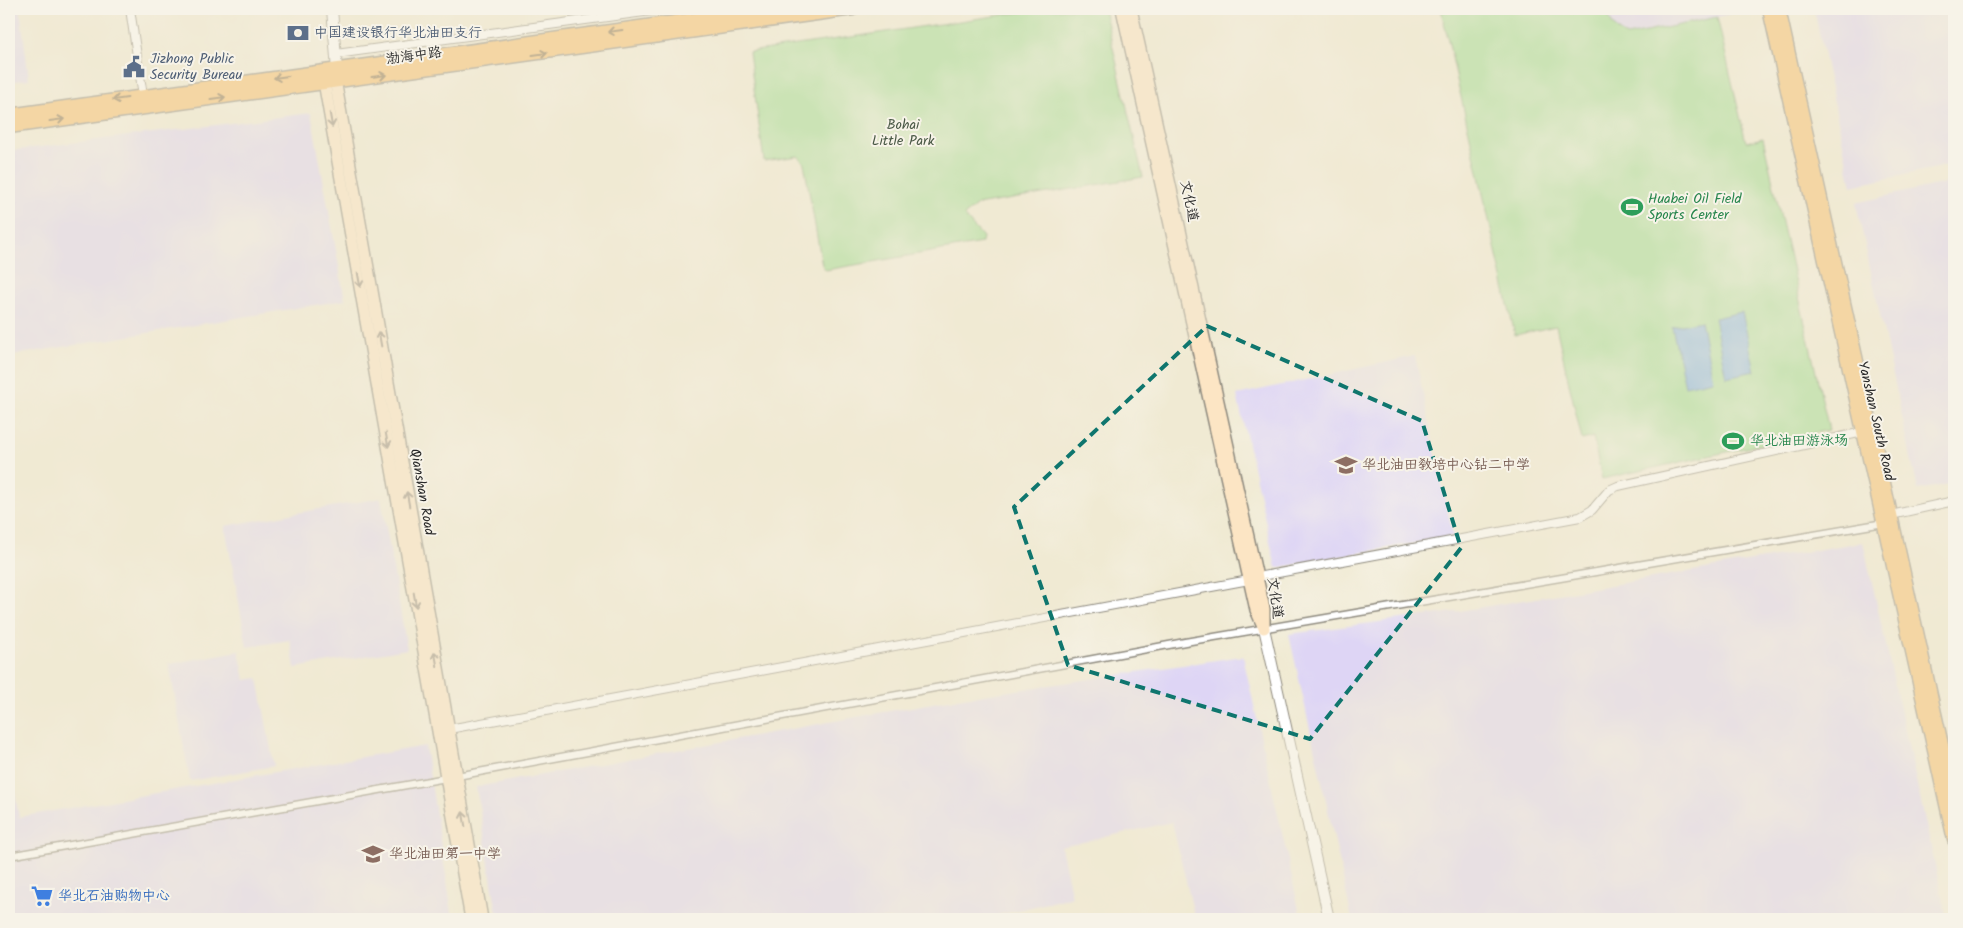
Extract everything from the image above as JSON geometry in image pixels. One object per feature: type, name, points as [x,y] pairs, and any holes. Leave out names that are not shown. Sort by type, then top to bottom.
[{"type":"main road","name":"渤海中路","points":[[9,127],[646,26],[768,9]]},
{"type":"main road","name":"渤海中路","points":[[9,115],[143,96],[331,76],[853,9]]},
{"type":"main road","name":"文化道","points":[[1122,9],[1253,579],[1264,608],[1264,628]]},
{"type":"main road","name":"文化道","points":[[1132,9],[1253,579]]},
{"type":"main road","name":"Yanshan South Road","points":[[1769,9],[1864,432],[1888,519],[1954,799]]},
{"type":"main road","name":"Yanshan South Road","points":[[1779,9],[1888,519],[1954,840]]},
{"type":"main road","name":"Qianshan Road","points":[[331,76],[449,730],[452,777],[471,919]]},
{"type":"main road","name":"Qianshan Road","points":[[331,76],[452,777],[482,919]]},
{"type":"street","points":[[130,9],[143,96]]},
{"type":"street","points":[[331,76],[336,54],[332,9]]},
{"type":"street","points":[[336,54],[646,10],[666,9]]},
{"type":"street","points":[[646,10],[646,26]]},
{"type":"street","points":[[449,730],[1580,517],[1592,510],[1609,490],[1618,486],[1864,432]]},
{"type":"street","points":[[9,856],[1264,628],[1888,519],[1954,501]]},
{"type":"street","points":[[1264,628],[1328,919]]},
{"type":"highlighted area","points":[[1207,326],[1422,421],[1461,548],[1310,739],[1068,665],[1014,507]]},
{"type":"shaded area","points":[[9,9],[20,9],[29,79],[9,82]]},
{"type":"shaded area","points":[[1607,9],[1740,9],[1740,12],[1627,36],[1619,33],[1610,22]]},
{"type":"shaded area","points":[[1814,9],[1954,9],[1954,164],[1852,186]]},
{"type":"shaded area","points":[[311,113],[345,300],[9,356],[9,151]]},
{"type":"shaded area","points":[[1954,181],[1954,483],[1918,490],[1856,203]]},
{"type":"shaded area","name":"华北油田教培中心钻二中学","points":[[1415,356],[1453,536],[1276,568],[1237,395]]},
{"type":"shaded area","points":[[381,498],[407,649],[295,668],[290,640],[247,647],[225,526]]},
{"type":"shaded area","points":[[1863,542],[1947,919],[1352,919],[1289,634],[1454,612]]},
{"type":"shaded area","points":[[239,651],[245,680],[258,678],[274,766],[190,781],[169,664]]},
{"type":"shaded area","points":[[1243,656],[1301,919],[1195,919],[1172,822],[1061,847],[1072,897],[981,919],[498,919],[476,787],[944,701]]},
{"type":"shaded area","points":[[425,746],[453,919],[9,919],[9,756],[19,817]]},
{"type":"green space","name":"Bohai Little Park","points":[[1042,9],[1104,9],[1143,177],[977,205],[964,216],[983,237],[982,243],[826,270],[822,265],[804,163],[798,156],[764,161],[749,52]]},
{"type":"green space","name":"Huabei Oil Field Sports Center","points":[[1441,9],[1607,9],[1613,26],[1627,36],[1717,17],[1746,142],[1763,138],[1829,430],[1602,479],[1593,437],[1582,440],[1556,326],[1515,335]]},
{"type":"water","points":[[1742,312],[1755,371],[1726,377],[1714,318]]},
{"type":"water","points":[[1701,321],[1713,380],[1685,386],[1672,327]]},
{"type":"place","name":"中国建设银行华北油田支行","points":[[298,33]]},
{"type":"place","name":"Jizhong Public Security Bureau","points":[[134,67]]},
{"type":"place","name":"Huabei Oil Field Sports Center","points":[[1632,207]]},
{"type":"place","name":"华北油田游泳场","points":[[1733,441]]},
{"type":"place","name":"华北油田教培中心钻二中学","points":[[1346,465]]},
{"type":"place","name":"华北油田第一中学","points":[[373,854]]},
{"type":"place","name":"华北石油购物中心","points":[[42,896]]}]
